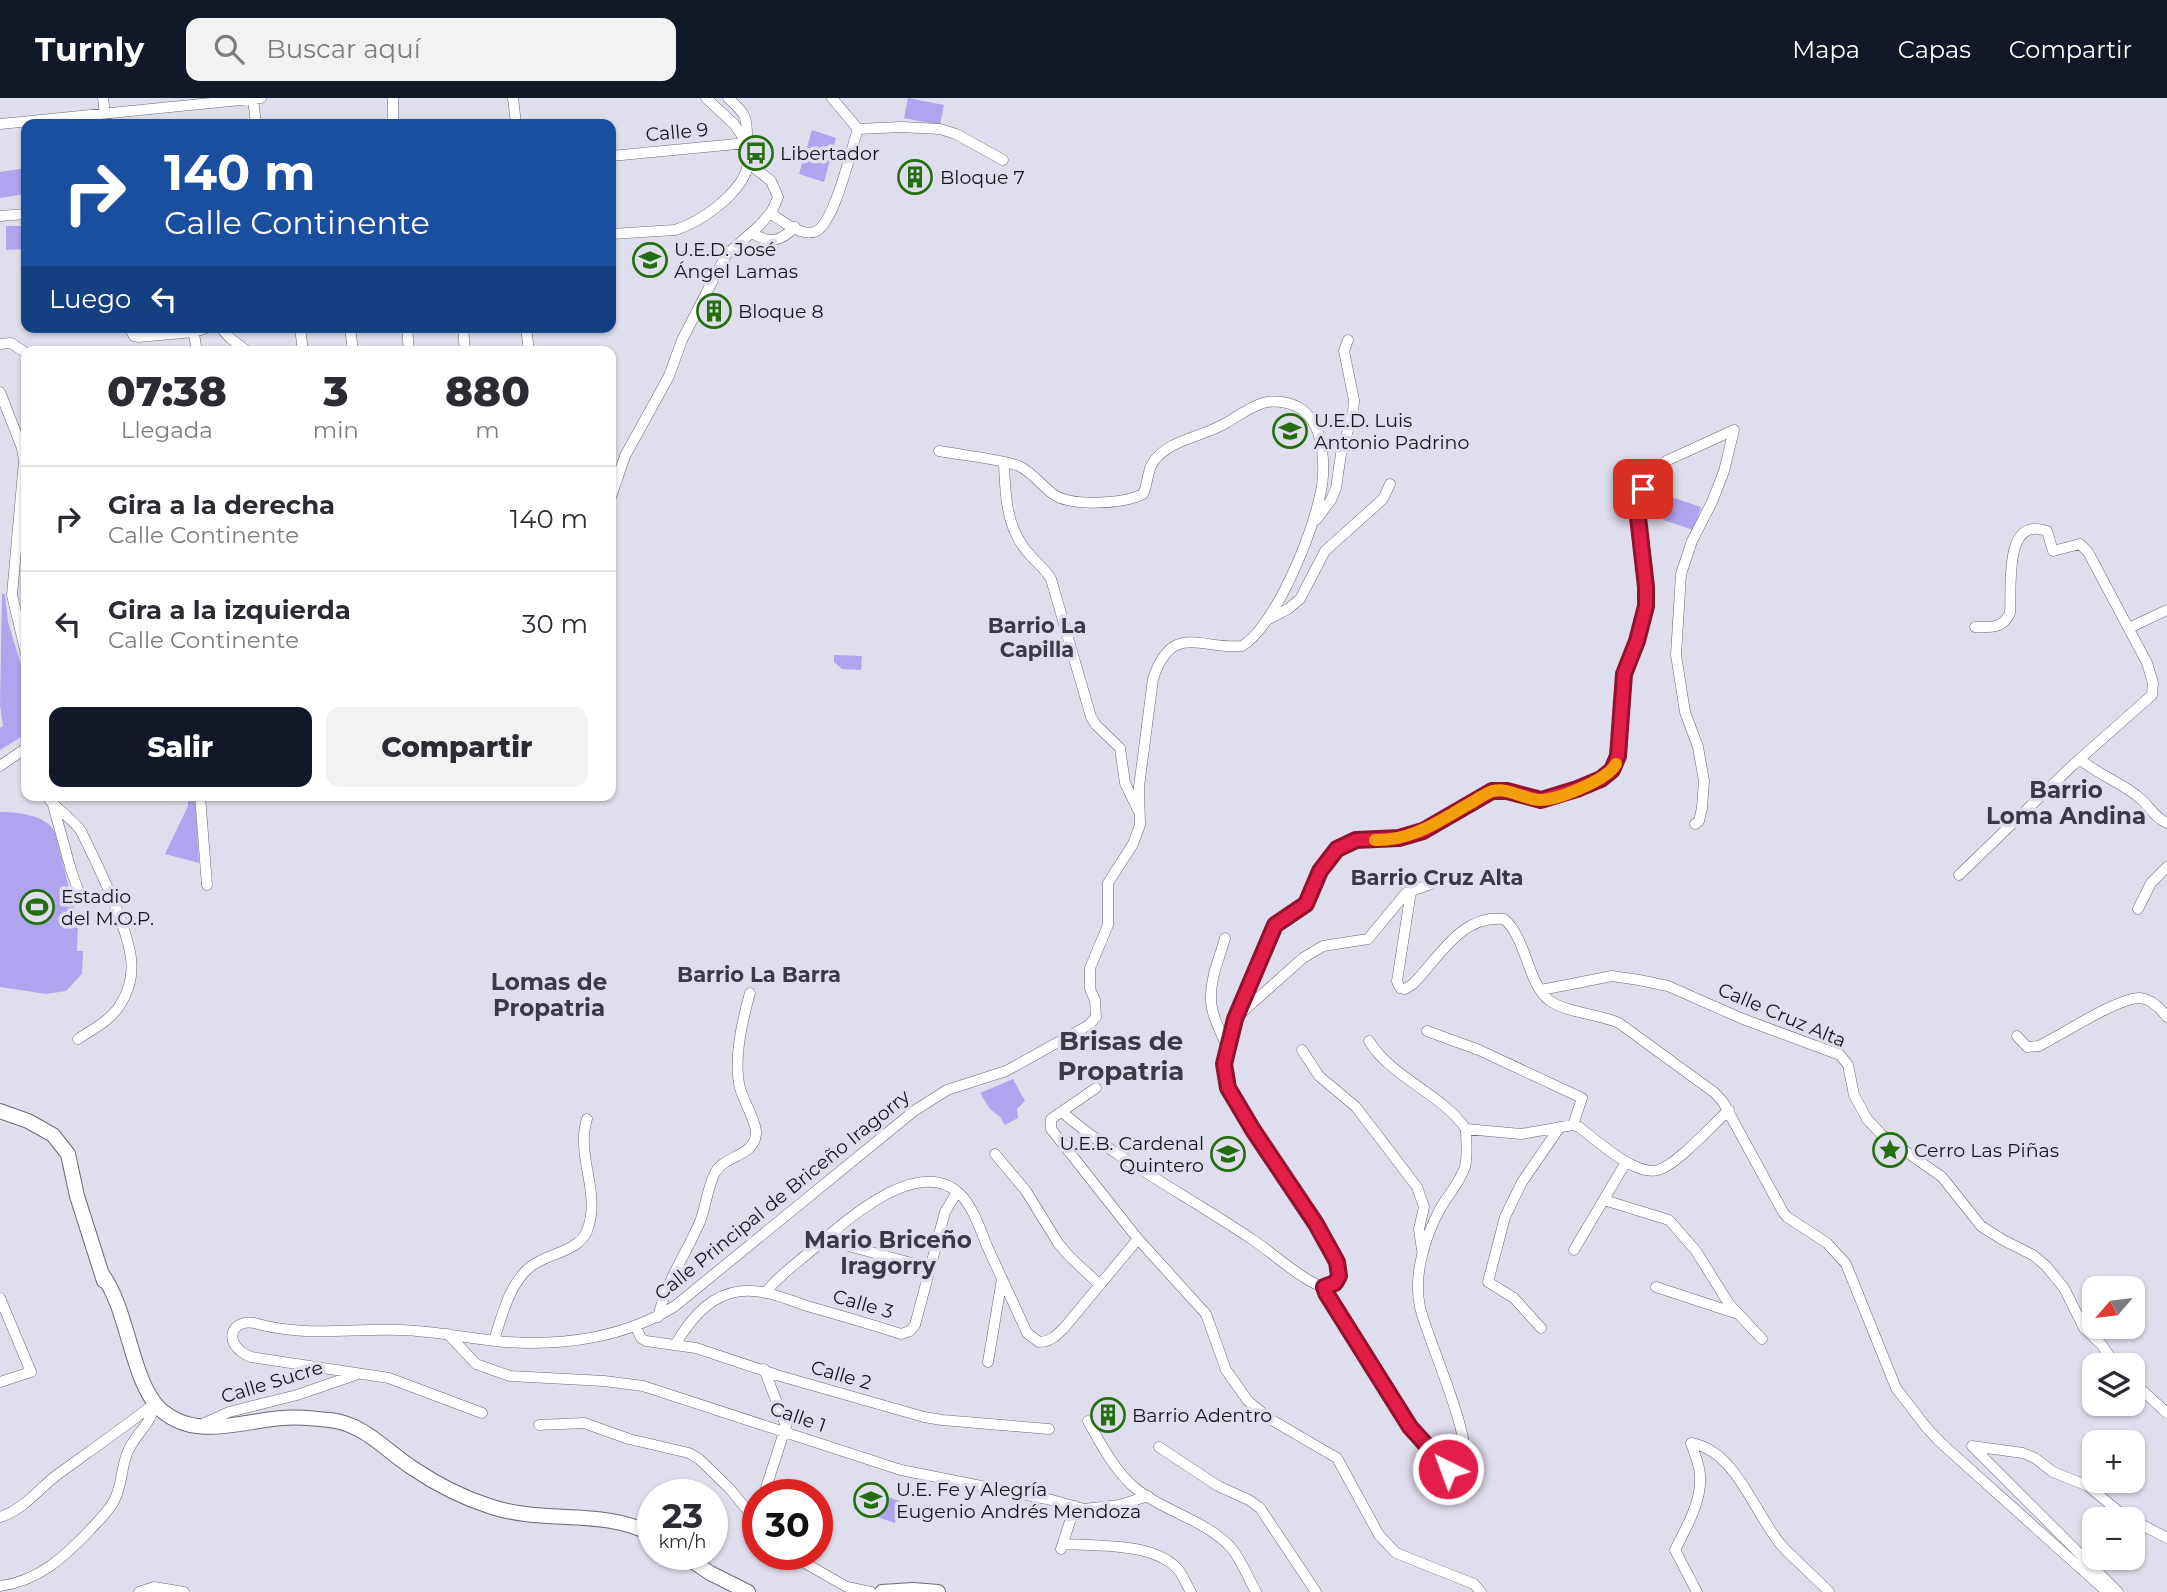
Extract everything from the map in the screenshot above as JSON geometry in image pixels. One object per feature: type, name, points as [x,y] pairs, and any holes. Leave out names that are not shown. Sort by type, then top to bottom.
[{"type":"main road","points":[[0,1111],[28,1121],[53,1135],[68,1154],[77,1196],[108,1297],[123,1320],[140,1374],[155,1403],[168,1415],[196,1427],[285,1417],[334,1421],[360,1428],[427,1478],[493,1508],[532,1515],[617,1522],[637,1529]]},
{"type":"main road","points":[[706,1570],[748,1592]]},
{"type":"main road","points":[[882,1592],[938,1592]]},
{"type":"street","points":[[103,98],[106,119],[261,98]]},
{"type":"street","points":[[393,98],[393,119]]},
{"type":"street","points":[[513,98],[515,119]]},
{"type":"street","points":[[706,98],[734,124],[747,143]]},
{"type":"street","points":[[616,234],[675,230],[720,204],[732,192],[740,182],[748,163],[748,132],[745,115],[728,98]]},
{"type":"street","points":[[832,98],[858,129]]},
{"type":"street","points":[[253,99],[255,119]]},
{"type":"street","points":[[0,124],[21,123]]},
{"type":"street","points":[[858,129],[901,127],[940,130],[956,134],[1003,160]]},
{"type":"street","points":[[770,213],[804,232],[815,232],[822,227],[833,208],[858,129]]},
{"type":"street","name":"Calle 9","points":[[616,156],[747,143]]},
{"type":"street","points":[[616,482],[625,456],[669,376],[681,340],[726,255],[770,213],[778,197],[777,191],[764,174],[748,163]]},
{"type":"street","points":[[0,216],[21,214]]},
{"type":"street","points":[[752,233],[774,241],[785,237],[794,227]]},
{"type":"street","points":[[134,333],[138,337],[166,333]]},
{"type":"street","points":[[225,333],[240,346]]},
{"type":"street","points":[[1311,525],[1324,510],[1336,488],[1341,454],[1353,413],[1351,382],[1344,351],[1348,340]]},
{"type":"street","points":[[0,344],[8,342],[21,350]]},
{"type":"street","points":[[0,392],[21,445]]},
{"type":"street","name":"Calle Principal de Briceño Iragorry","points":[[359,1374],[251,1357],[240,1353],[234,1347],[232,1332],[238,1326],[252,1322],[280,1329],[311,1332],[393,1329],[530,1343],[578,1339],[636,1327],[658,1317],[744,1251],[914,1111],[947,1090],[1006,1071],[1094,1022],[1097,1010],[1090,989],[1090,968],[1108,925],[1108,883],[1136,837],[1140,814],[1139,787],[1153,679],[1161,659],[1184,642],[1242,646],[1251,641],[1267,620],[1292,573],[1318,507],[1323,478],[1320,442],[1306,413],[1297,406],[1262,403],[1215,430],[1159,454],[1150,467],[1143,494],[1130,499],[1076,502],[1061,499],[1024,469],[939,451]]},
{"type":"street","points":[[1324,1287],[1335,1283],[1339,1276],[1337,1262],[1316,1224],[1228,1088],[1224,1064],[1235,1019],[1275,925],[1306,904],[1320,871],[1337,849],[1356,840],[1399,838],[1423,831],[1492,791],[1507,791],[1541,800],[1601,779],[1612,770],[1618,756],[1624,674],[1637,641],[1646,606],[1638,517],[1643,489],[1651,475],[1666,461],[1734,430],[1724,471],[1692,541],[1681,574],[1676,655],[1685,712],[1698,747],[1704,781],[1702,808],[1699,821],[1695,824]]},
{"type":"street","points":[[1004,463],[1007,506],[1016,535],[1022,546],[1047,571],[1051,579],[1091,716],[1096,725],[1120,748],[1125,783],[1140,814]]},
{"type":"street","points":[[1267,620],[1300,599],[1325,551],[1383,499],[1391,484]]},
{"type":"street","points":[[21,485],[12,595],[21,633]]},
{"type":"street","points":[[1959,875],[2080,759],[2152,695],[2147,663],[2088,552],[2080,544],[2053,551],[2047,531],[2036,527],[2026,530],[2017,538],[2013,554],[2011,613],[2007,621],[1996,627],[1975,627]]},
{"type":"street","points":[[2129,628],[2167,610]]},
{"type":"street","points":[[0,766],[21,751]]},
{"type":"street","points":[[2080,759],[2090,768],[2139,797],[2153,816],[2167,823]]},
{"type":"street","points":[[50,801],[80,895]]},
{"type":"street","points":[[50,801],[74,821],[87,843],[120,922],[131,957],[129,987],[121,1004],[108,1018],[78,1039]]},
{"type":"street","points":[[200,801],[207,885]]},
{"type":"street","points":[[2138,909],[2151,883],[2167,867]]},
{"type":"street","points":[[1235,1019],[1279,978],[1314,951],[1323,946],[1368,939],[1398,901],[1411,891],[1431,884]]},
{"type":"street","points":[[1411,891],[1398,981],[1400,988],[1405,989],[1413,984],[1460,931],[1480,921],[1504,919],[1510,924],[1541,990],[1550,1000],[1559,1005],[1606,1017],[1636,1034],[1657,1053],[1715,1093],[1728,1110],[1783,1212],[1827,1243],[1846,1264],[1864,1304],[1882,1356],[1904,1401],[1941,1443],[2107,1592]]},
{"type":"street","points":[[1225,938],[1212,983],[1211,999],[1227,1047]]},
{"type":"street","name":"Calle Cruz Alta","points":[[1541,990],[1612,976],[1668,986],[1743,1019],[1840,1055],[1848,1065],[1854,1095],[1867,1119],[1881,1134],[1942,1177],[1981,1226],[2033,1255],[2046,1266],[2064,1289],[2084,1328],[2107,1353]]},
{"type":"street","points":[[658,1317],[668,1285],[699,1223],[715,1173],[747,1150],[756,1134],[744,1101],[738,1070],[744,1017],[750,993]]},
{"type":"street","points":[[2017,1036],[2027,1047],[2039,1046],[2123,1001],[2143,998],[2160,1007],[2167,1017]]},
{"type":"street","points":[[1427,1031],[1479,1050],[1582,1098],[1573,1125]]},
{"type":"street","points":[[1062,1112],[1095,1138],[1255,1241],[1309,1281],[1324,1287],[1410,1427],[1448,1469],[1462,1471],[1466,1461],[1458,1423],[1419,1305],[1419,1268],[1440,1210],[1465,1165],[1466,1129],[1457,1116],[1387,1063],[1369,1041]]},
{"type":"street","points":[[1302,1050],[1319,1076],[1356,1107],[1417,1187],[1424,1207],[1419,1229],[1423,1254]]},
{"type":"street","points":[[1096,1088],[1051,1119],[1052,1129],[1138,1239],[1206,1314],[1226,1370],[1240,1392],[1270,1419],[1337,1458],[1379,1535],[1388,1545],[1408,1559],[1474,1584],[1481,1592]]},
{"type":"street","points":[[1466,1129],[1504,1135],[1579,1126],[1626,1162],[1646,1170],[1661,1170],[1677,1159],[1728,1110]]},
{"type":"street","points":[[494,1340],[510,1294],[526,1270],[573,1246],[586,1234],[593,1195],[585,1157],[584,1134],[587,1119]]},
{"type":"street","points":[[1541,1328],[1514,1298],[1488,1282],[1505,1217],[1522,1182],[1560,1127]]},
{"type":"street","points":[[995,1154],[1026,1191],[1058,1243],[1100,1285]]},
{"type":"street","points":[[1574,1250],[1626,1162]]},
{"type":"street","points":[[765,1293],[778,1277],[862,1207],[898,1189],[929,1183],[941,1185],[957,1192],[971,1210],[1027,1334],[1039,1342],[1056,1336],[1138,1239]]},
{"type":"street","points":[[823,1239],[930,1268],[945,1212],[957,1192]]},
{"type":"street","points":[[1604,1200],[1669,1220],[1696,1251],[1729,1304],[1762,1339]]},
{"type":"street","name":"Calle 3","points":[[675,1345],[696,1314],[713,1300],[736,1292],[765,1293],[901,1334],[910,1331],[915,1325],[930,1268]]},
{"type":"street","points":[[988,1362],[1002,1278]]},
{"type":"street","points":[[1656,1287],[1738,1314]]},
{"type":"street","points":[[0,1298],[32,1372],[0,1382]]},
{"type":"street","name":"Calle 2","points":[[636,1327],[641,1338],[646,1341],[696,1348],[933,1418],[1049,1429]]},
{"type":"street","name":"Calle 1","points":[[448,1334],[476,1364],[510,1376],[604,1381],[642,1386],[901,1470],[1084,1509],[1120,1506],[1148,1496]]},
{"type":"street","points":[[764,1369],[778,1402],[785,1431],[769,1479]]},
{"type":"street","points":[[359,1374],[389,1378],[482,1413]]},
{"type":"street","name":"Calle Sucre","points":[[196,1427],[229,1412],[297,1395],[359,1374]]},
{"type":"street","points":[[2145,1393],[2167,1413]]},
{"type":"street","points":[[0,1517],[24,1505],[52,1478],[107,1441],[155,1403]]},
{"type":"street","points":[[0,1586],[26,1580],[54,1564],[105,1514],[119,1490],[127,1454],[135,1439],[151,1420],[155,1403]]},
{"type":"street","points":[[1088,1420],[1097,1438],[1134,1487],[1184,1515],[1224,1542],[1233,1550],[1256,1592]]},
{"type":"street","points":[[539,1425],[584,1423],[629,1439],[689,1453],[699,1459],[742,1502]]},
{"type":"street","points":[[1697,1592],[1675,1550],[1691,1517],[1701,1476],[1691,1443],[1704,1446],[1726,1462],[1783,1547],[1829,1592]]},
{"type":"street","points":[[2082,1556],[1972,1446],[2023,1453],[2035,1458],[2053,1472],[2088,1486],[2113,1507]]},
{"type":"street","points":[[1159,1447],[1218,1486],[1260,1508],[1316,1592]]},
{"type":"street","points":[[1075,1506],[1062,1547],[1123,1547],[1149,1553],[1179,1571],[1191,1592]]},
{"type":"street","points":[[2145,1526],[2167,1538]]},
{"type":"street","points":[[817,1570],[847,1587],[871,1592]]},
{"type":"street","points":[[2096,1570],[2118,1592]]},
{"type":"street","points":[[139,1592],[154,1587],[184,1592]]},
{"type":"shaded area","points":[[908,98],[944,105],[940,125],[904,118]]},
{"type":"shaded area","points":[[812,130],[836,138],[824,182],[799,174]]},
{"type":"shaded area","points":[[21,169],[21,195],[0,198],[0,172]]},
{"type":"shaded area","points":[[6,226],[21,226],[21,249],[6,250]]},
{"type":"shaded area","points":[[1671,497],[1701,507],[1694,530],[1663,520]]},
{"type":"shaded area","points":[[2,593],[5,595],[8,622],[21,665],[21,737],[0,750],[0,728],[3,726],[0,705]]},
{"type":"shaded area","points":[[834,655],[862,656],[861,670],[842,669],[834,662]]},
{"type":"shaded area","points":[[188,801],[195,801],[199,863],[165,854]]},
{"type":"shaded area","name":"Estadio del M.O.P.","points":[[0,812],[38,818],[55,832],[78,923],[77,951],[83,951],[82,974],[66,991],[46,994],[0,987]]},
{"type":"shaded area","points":[[1013,1079],[1025,1101],[1017,1109],[1018,1118],[1005,1125],[980,1093]]},
{"type":"shaded area","points":[[861,1487],[902,1502],[895,1523],[854,1509]]},
{"type":"slow traffic","points":[[1375,840],[1399,838],[1423,831],[1492,791],[1507,791],[1541,800],[1553,797],[1606,776],[1616,764]]},
{"type":"place","name":"Libertador","points":[[756,153]]},
{"type":"place","name":"Bloque 7","points":[[915,177]]},
{"type":"place","name":"U.E.D. José Ángel Lamas","points":[[650,260]]},
{"type":"place","name":"Bloque 8","points":[[714,311]]},
{"type":"place","name":"U.E.D. Luis Antonio Padrino","points":[[1290,431]]},
{"type":"place","name":"Estadio del M.O.P.","points":[[37,907]]},
{"type":"place","name":"Cerro Las Piñas","points":[[1890,1150]]},
{"type":"place","name":"U.E.B. Cardenal Quintero","points":[[1228,1154]]},
{"type":"place","name":"Barrio Adentro","points":[[1108,1415]]},
{"type":"place","name":"U.E. Fe y Alegría Eugenio Andrés Mendoza","points":[[871,1500]]},
{"type":"district","name":"Barrio La Capilla","points":[[1037,637]]},
{"type":"district","name":"Barrio Loma Andina","points":[[2066,803]]},
{"type":"district","name":"Barrio Cruz Alta","points":[[1437,877]]},
{"type":"district","name":"Barrio La Barra","points":[[759,974]]},
{"type":"district","name":"Lomas de Propatria","points":[[549,995]]},
{"type":"district","name":"Brisas de Propatria","points":[[1121,1056]]},
{"type":"district","name":"Mario Briceño Iragorry","points":[[888,1253]]},
{"type":"route","points":[[1448,1469],[1410,1427],[1326,1293],[1324,1287],[1335,1283],[1340,1269],[1316,1224],[1228,1088],[1224,1064],[1227,1047],[1235,1019],[1275,925],[1306,904],[1320,871],[1337,849],[1356,840],[1399,838],[1423,831],[1492,791],[1507,791],[1541,800],[1601,779],[1612,770],[1618,756],[1624,674],[1637,641],[1646,606],[1638,517],[1643,489]]}]
